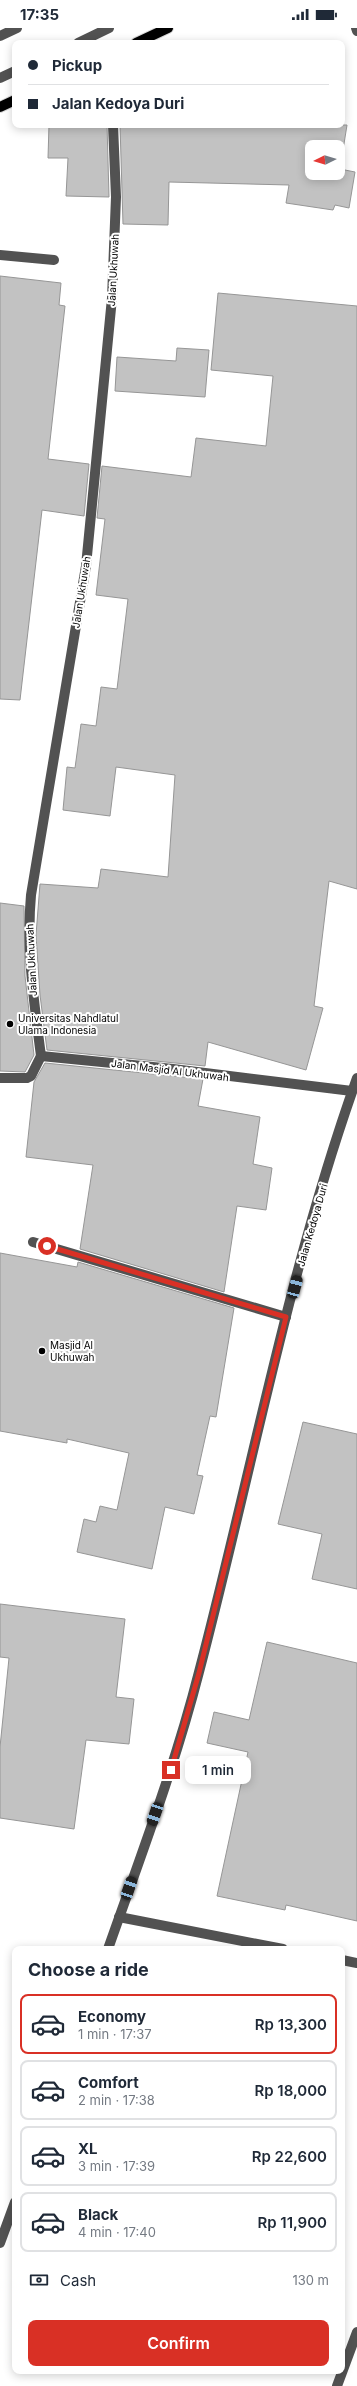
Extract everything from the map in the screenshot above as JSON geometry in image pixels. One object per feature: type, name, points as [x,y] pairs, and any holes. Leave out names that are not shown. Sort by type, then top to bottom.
[{"type":"main road","points":[[142,40],[168,28]]},
{"type":"main road","points":[[0,107],[12,101]]},
{"type":"street","points":[[0,36],[17,28]]},
{"type":"street","points":[[84,40],[109,28]]},
{"type":"street","points":[[0,78],[12,72]]},
{"type":"street","name":"Jalan Ukhuwah","points":[[41,1056],[31,980],[28,930],[31,895],[86,566],[112,298],[116,197],[113,128]]},
{"type":"street","points":[[0,255],[54,260]]},
{"type":"street","points":[[0,1078],[27,1078],[31,1076],[41,1056]]},
{"type":"street","name":"Jalan Masjid Al Ukhuwah","points":[[41,1056],[173,1069],[352,1092]]},
{"type":"street","name":"Jalan Kedoya Duri","points":[[109,1946],[176,1755],[199,1673],[286,1317],[357,1078]]},
{"type":"street","points":[[32,1242],[286,1317]]},
{"type":"street","points":[[119,1917],[268,1946]]},
{"type":"street","points":[[345,1961],[357,1963]]},
{"type":"street","points":[[0,2243],[12,2210]]},
{"type":"street","points":[[345,2368],[354,2347],[357,2332]]},
{"type":"street","points":[[337,2386],[342,2374]]},
{"type":"building","points":[[345,125],[347,125],[345,140],[305,140],[305,180],[345,180],[345,170],[355,172],[349,208],[335,205],[333,210],[286,203],[289,185],[169,182],[168,225],[123,224],[120,128],[345,128]]},
{"type":"building","points":[[49,128],[107,128],[109,197],[66,196],[68,158],[48,158]]},
{"type":"building","points":[[0,276],[61,283],[59,305],[65,306],[48,459],[89,464],[84,516],[42,510],[20,700],[0,699]]},
{"type":"building","points":[[218,293],[357,306],[357,889],[329,881],[314,1006],[323,1008],[306,1070],[208,1042],[205,1066],[47,1050],[40,995],[36,935],[40,884],[98,888],[101,869],[168,877],[175,775],[116,767],[110,816],[63,810],[67,767],[75,768],[81,724],[96,726],[101,687],[117,689],[128,599],[96,595],[105,519],[97,518],[102,466],[191,477],[196,438],[266,446],[273,376],[211,370]]},
{"type":"building","points":[[177,348],[209,350],[205,397],[115,391],[117,357],[176,361]]},
{"type":"building","points":[[0,903],[24,906],[25,976],[34,1055],[25,1072],[0,1071]]},
{"type":"building","points":[[45,1063],[203,1079],[198,1106],[260,1117],[253,1164],[272,1168],[266,1210],[237,1206],[224,1292],[80,1249],[93,1165],[26,1157],[34,1082]]},
{"type":"building","points":[[0,1253],[77,1267],[78,1262],[234,1308],[216,1417],[210,1416],[197,1475],[203,1476],[194,1514],[165,1507],[152,1569],[77,1552],[84,1519],[96,1522],[100,1506],[117,1510],[129,1453],[67,1439],[67,1443],[0,1431]]},
{"type":"building","points":[[303,1422],[357,1434],[357,1589],[312,1579],[322,1534],[278,1524]]},
{"type":"building","points":[[0,1604],[125,1619],[116,1697],[134,1699],[129,1744],[86,1740],[74,1829],[0,1818],[0,1747],[9,1658],[0,1657]]},
{"type":"building","points":[[267,1642],[357,1663],[357,1921],[286,1905],[285,1910],[217,1896],[248,1752],[207,1743],[214,1712],[249,1720]]},
{"type":"place","name":"Universitas Nahdlatul Ulama Indonesia","points":[[10,1024]]},
{"type":"place","name":"Masjid Al Ukhuwah","points":[[42,1351]]},
{"type":"route","points":[[47,1246],[286,1317],[199,1673],[171,1770]]}]
